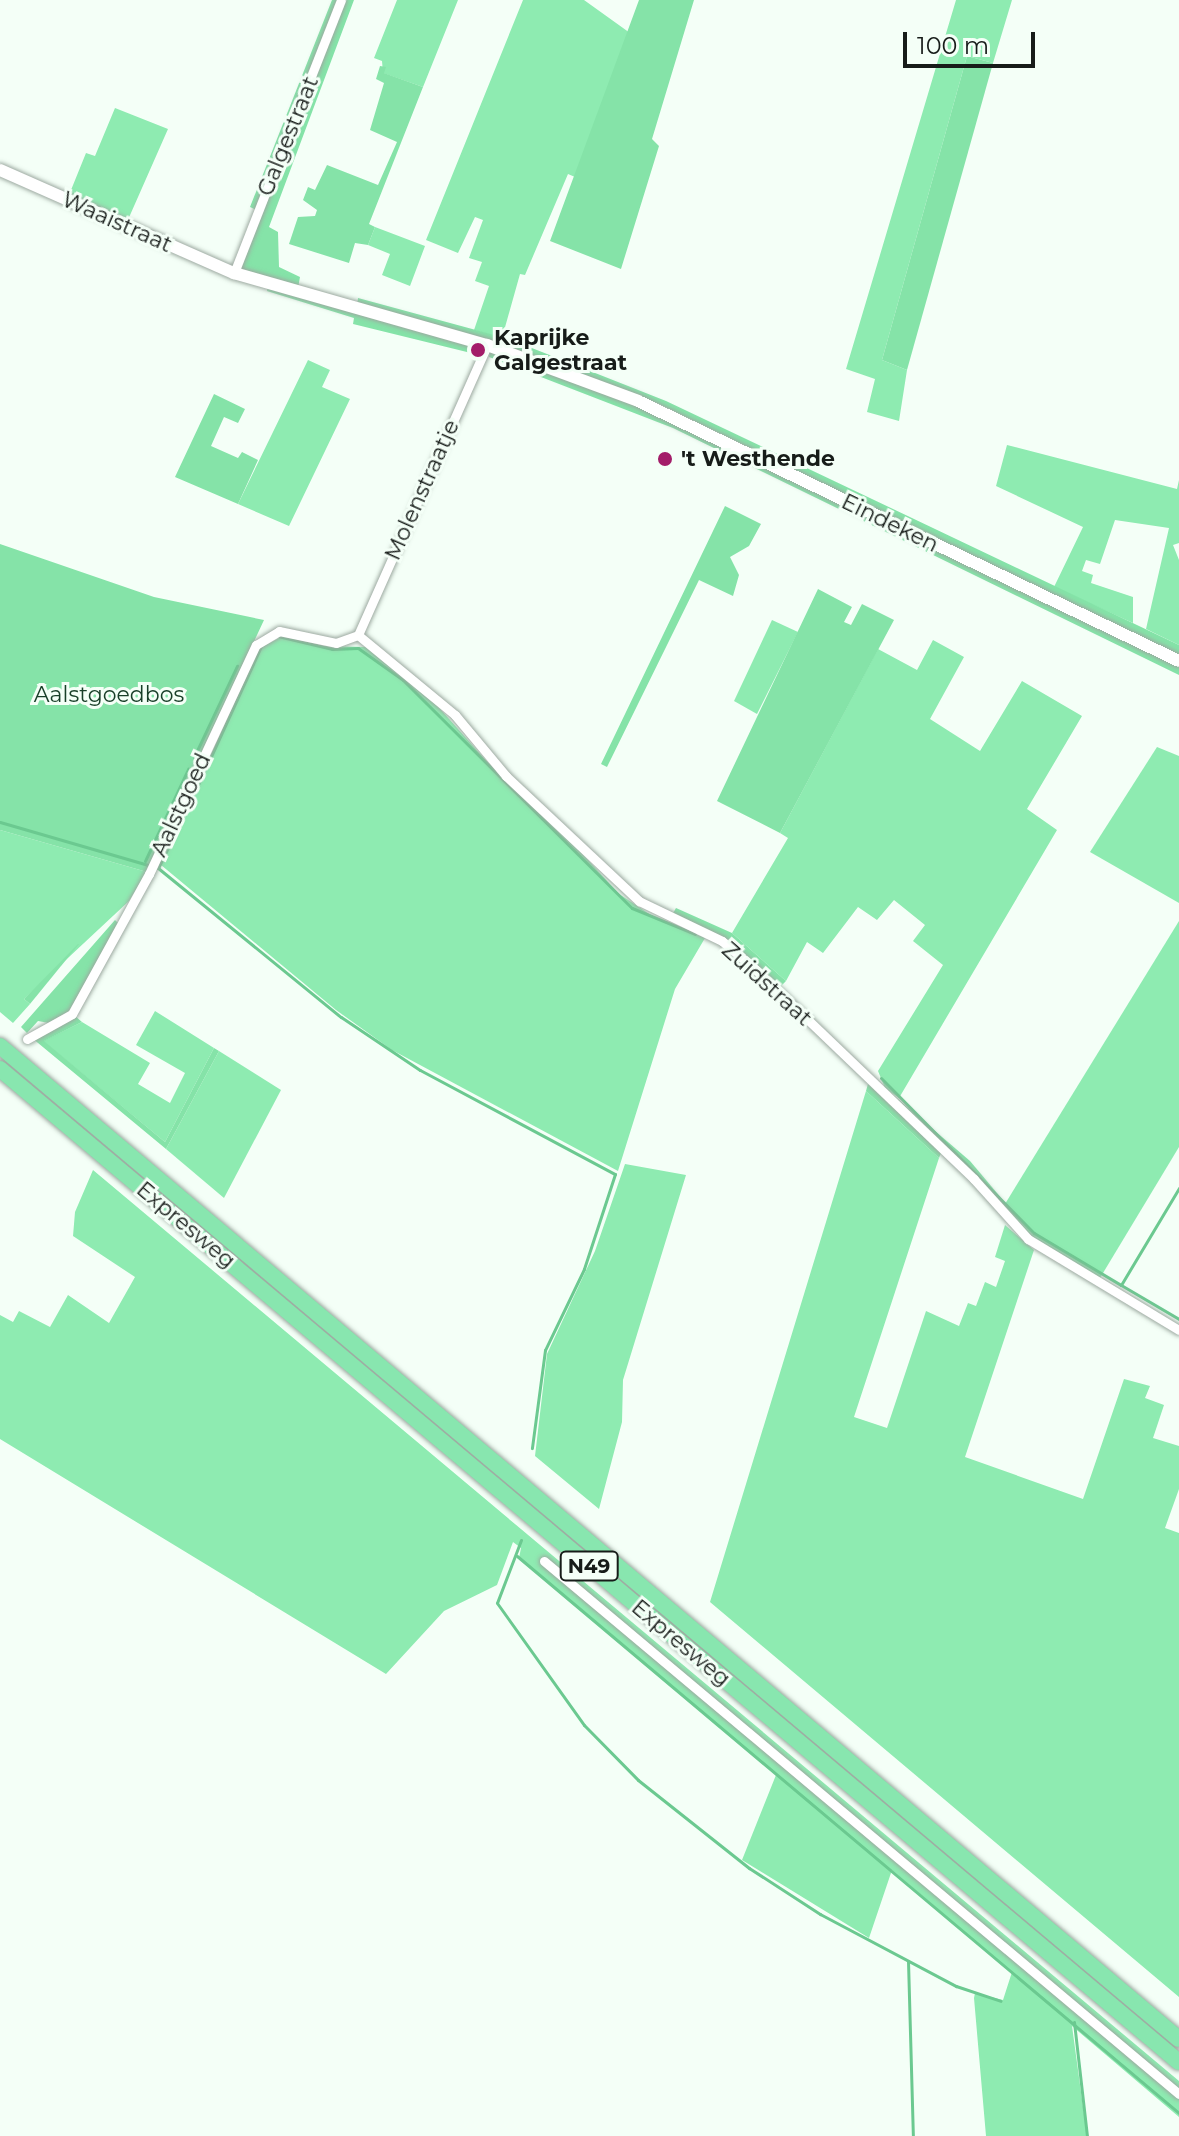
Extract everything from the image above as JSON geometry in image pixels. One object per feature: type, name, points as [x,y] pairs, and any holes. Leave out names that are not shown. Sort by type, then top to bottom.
[{"type":"highway","name":"Expresweg","points":[[0,1046],[1179,2039]]},
{"type":"highway","name":"Expresweg","points":[[0,1069],[1179,2062]]},
{"type":"street","name":"Galgestraat","points":[[234,273],[341,0]]},
{"type":"street","name":"Waaistraat","points":[[0,170],[234,273]]},
{"type":"street","name":"Eindeken","points":[[234,273],[487,345],[674,417],[1179,661]]},
{"type":"street","name":"Molenstraatje","points":[[358,635],[487,345]]},
{"type":"street","name":"Aalstgoed","points":[[27,1039],[72,1014],[149,874],[261,639],[279,631],[336,643],[358,635]]},
{"type":"street","name":"Zuidstraat","points":[[358,635],[455,715],[506,776],[639,901],[722,941],[755,969],[974,1179],[1028,1239],[1179,1330]]},
{"type":"street","points":[[544,1561],[1179,2094]]},
{"type":"green space","points":[[332,0],[354,0],[269,227],[278,232],[279,267],[300,277],[298,288],[239,270],[261,212],[250,207]]},
{"type":"green space","points":[[397,0],[458,0],[423,87],[383,73],[382,61],[374,58]]},
{"type":"green space","points":[[523,0],[584,0],[630,33],[575,177],[568,174],[525,275],[520,274],[502,338],[474,330],[489,286],[475,281],[482,262],[469,258],[483,220],[475,217],[458,253],[426,240]]},
{"type":"green space","points":[[639,0],[694,0],[652,139],[659,146],[621,269],[550,241]]},
{"type":"green space","points":[[956,0],[1012,0],[993,63],[967,56],[882,360],[907,370],[899,421],[867,412],[875,379],[846,369]]},
{"type":"green space","points":[[967,56],[993,63],[907,370],[882,360]]},
{"type":"green space","points":[[380,66],[386,67],[384,73],[423,87],[369,224],[375,227],[368,245],[355,243],[349,263],[289,244],[298,217],[315,216],[317,210],[303,200],[308,187],[315,190],[327,165],[378,185],[397,142],[370,130],[384,83],[376,79]]},
{"type":"green space","points":[[115,108],[168,129],[127,222],[69,195],[86,153],[95,156]]},
{"type":"green space","points":[[375,227],[425,246],[410,286],[382,275],[390,254],[368,245]]},
{"type":"green space","points":[[268,286],[473,346],[476,359],[471,353],[353,324],[354,318],[267,291]]},
{"type":"green space","points":[[358,298],[509,339],[666,401],[1179,645],[1179,656],[657,403],[510,347],[357,306]]},
{"type":"green space","points":[[491,349],[630,402],[1179,666],[1179,675],[673,428],[489,357]]},
{"type":"green space","points":[[308,360],[330,370],[322,387],[350,399],[289,526],[238,504]]},
{"type":"green space","points":[[214,394],[245,409],[238,423],[224,417],[211,446],[238,458],[242,452],[258,460],[238,504],[175,477]]},
{"type":"green space","points":[[1007,445],[1177,489],[1179,480],[1179,543],[1173,545],[1179,560],[1179,645],[1146,629],[1169,528],[1115,520],[1100,564],[1086,560],[1082,571],[1093,575],[1091,583],[1133,597],[1133,623],[1054,587],[1083,527],[996,486]]},
{"type":"green space","points":[[725,506],[761,524],[749,546],[730,557],[739,575],[733,596],[699,580],[607,767],[601,764]]},
{"type":"green space","name":"Aalstgoedbos","points":[[0,544],[154,597],[264,620],[147,872],[0,830]]},
{"type":"green space","points":[[818,589],[852,607],[844,622],[851,625],[862,604],[894,620],[780,833],[717,801]]},
{"type":"green space","points":[[772,620],[798,632],[757,714],[734,701]]},
{"type":"green space","points":[[281,637],[321,646],[367,647],[434,702],[507,784],[566,836],[619,894],[654,917],[705,938],[675,989],[618,1171],[392,1050],[336,1010],[161,865],[260,648]]},
{"type":"green space","points":[[933,640],[964,657],[930,719],[980,751],[1022,681],[1082,716],[1027,809],[1057,830],[899,1098],[885,1088],[878,1071],[943,965],[913,941],[925,925],[894,900],[877,920],[858,907],[823,953],[807,942],[786,981],[732,933],[788,838],[780,833],[878,649],[917,670]]},
{"type":"green space","points":[[1157,747],[1179,756],[1179,903],[1090,852]]},
{"type":"green space","points":[[0,830],[147,872],[129,901],[24,999],[30,1004],[13,1023],[0,1012]]},
{"type":"green space","points":[[676,908],[732,933],[786,981],[781,986],[729,940],[672,915]]},
{"type":"green space","points":[[115,920],[119,924],[69,1011],[49,1023],[38,1021],[27,1033],[21,1027]]},
{"type":"green space","points":[[1179,921],[1179,1147],[1100,1278],[1031,1237],[1015,1222],[1005,1204]]},
{"type":"green space","points":[[78,944],[30,1004],[24,999]]},
{"type":"green space","points":[[155,1011],[214,1048],[165,1142],[43,1041],[82,1022],[150,1063],[138,1084],[170,1103],[185,1073],[136,1045]]},
{"type":"green space","points":[[75,1016],[82,1022],[44,1041],[165,1142],[214,1048],[219,1051],[166,1149],[32,1038]]},
{"type":"green space","points":[[219,1051],[281,1090],[224,1198],[166,1149]]},
{"type":"green space","points":[[868,1084],[941,1153],[939,1158],[866,1091]]},
{"type":"green space","points":[[885,1088],[970,1161],[1018,1218],[1015,1222]]},
{"type":"green space","points":[[866,1091],[939,1158],[854,1417],[887,1428],[926,1311],[959,1326],[968,1303],[976,1306],[985,1282],[996,1287],[1005,1261],[995,1257],[1005,1225],[1034,1250],[965,1457],[1083,1499],[1124,1379],[1150,1386],[1145,1398],[1164,1405],[1153,1438],[1179,1446],[1179,1489],[1165,1528],[1179,1533],[1179,1997],[710,1602]]},
{"type":"green space","points":[[625,1164],[686,1175],[623,1380],[622,1422],[599,1509],[535,1456],[547,1354],[595,1251]]},
{"type":"green space","points":[[93,1170],[1179,2081],[1179,2117],[1072,2026],[1087,2136],[986,2136],[974,1998],[975,1993],[1003,2000],[1012,1972],[892,1870],[869,1938],[742,1860],[776,1775],[519,1558],[521,1548],[513,1542],[497,1585],[444,1611],[386,1674],[0,1439],[0,1315],[13,1322],[19,1311],[50,1327],[68,1295],[109,1323],[135,1277],[73,1236],[75,1212]]},
{"type":"waterway","points":[[278,636],[332,649],[358,648],[403,680],[632,908],[695,934]]},
{"type":"waterway","points":[[208,763],[262,644]]},
{"type":"waterway","points":[[194,757],[237,666]]},
{"type":"waterway","points":[[145,861],[188,769]]},
{"type":"waterway","points":[[159,866],[204,772]]},
{"type":"waterway","points":[[0,822],[158,868],[341,1017],[420,1070],[615,1174],[584,1269],[545,1350],[532,1448]]},
{"type":"waterway","points":[[881,1078],[1034,1233],[1121,1285]]},
{"type":"waterway","points":[[1179,1188],[1121,1285],[1179,1319]]},
{"type":"waterway","points":[[521,1540],[497,1603],[584,1725],[638,1780],[749,1868],[820,1914],[956,1986],[1001,2001]]},
{"type":"waterway","points":[[517,1556],[1179,2113]]},
{"type":"waterway","points":[[908,1961],[913,2136]]},
{"type":"waterway","points":[[1074,2022],[1087,2136]]},
{"type":"place","name":"Kaprijke Galgestraat","points":[[478,350]]},
{"type":"place","name":"'t Westhende","points":[[665,459]]}]
